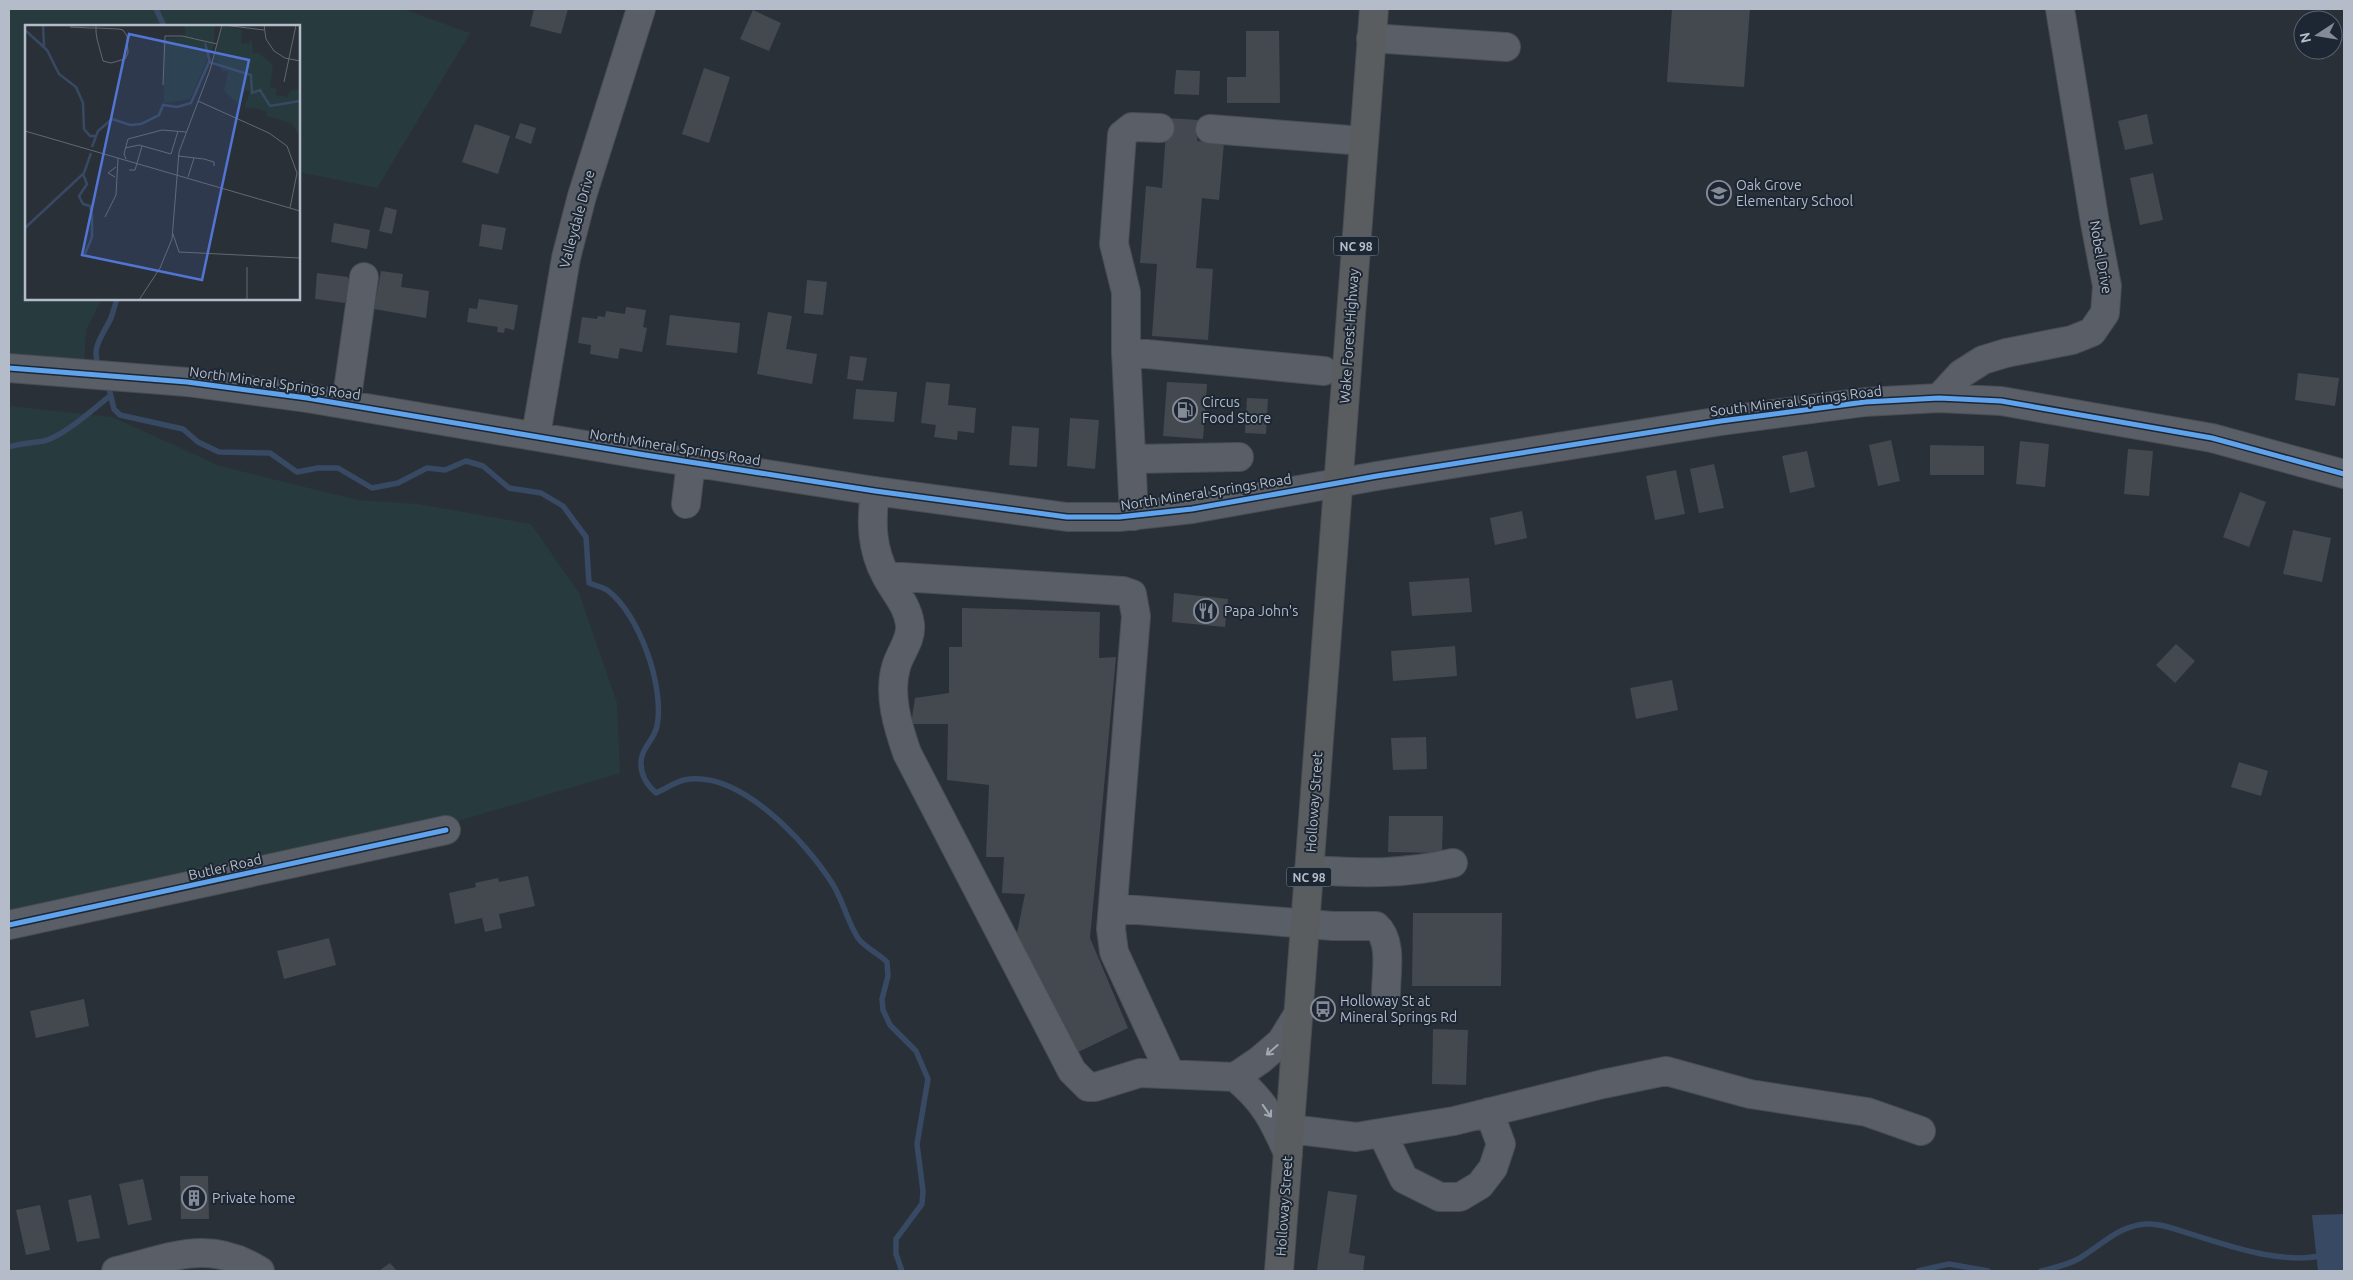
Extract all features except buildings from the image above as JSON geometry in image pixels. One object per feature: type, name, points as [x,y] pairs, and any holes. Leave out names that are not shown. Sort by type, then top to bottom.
[{"type":"highway","name":"Wake Forest Highway","points":[[1338,483],[1374,9]]},
{"type":"highway","name":"Holloway Street","points":[[1280,1271],[1338,483]]},
{"type":"street","name":"Valleydale Drive","points":[[536,435],[566,258],[582,196],[641,9]]},
{"type":"street","name":"Nobel Drive","points":[[1939,398],[1961,374],[1983,360],[2023,349],[2072,340],[2092,332],[2105,313],[2108,286],[2095,223],[2060,9]]},
{"type":"street","points":[[1371,38],[1506,47]]},
{"type":"street","points":[[1134,516],[1126,352],[1126,292],[1114,244],[1122,134],[1132,127],[1160,128]]},
{"type":"street","points":[[1210,129],[1364,141]]},
{"type":"street","points":[[346,404],[364,277]]},
{"type":"street","points":[[1126,352],[1324,370]]},
{"type":"street","name":"North Mineral Springs Road","points":[[9,368],[187,382],[346,404],[875,491],[1067,517],[1134,516],[1192,509],[1338,483]]},
{"type":"street","name":"South Mineral Springs Road","points":[[1338,483],[1721,421],[1864,402],[1939,398],[2001,401],[2212,438],[2344,474]]},
{"type":"street","points":[[1132,458],[1239,457]]},
{"type":"street","points":[[686,504],[691,462]]},
{"type":"street","points":[[875,491],[871,522],[874,548],[886,576],[906,607],[910,626],[908,641],[896,666],[893,694],[900,734],[907,753],[1072,1071],[1088,1087],[1095,1087],[1140,1073],[1235,1076],[1260,1060],[1281,1042],[1299,1013]]},
{"type":"street","points":[[886,576],[1123,591],[1132,594],[1136,616],[1111,929],[1114,952],[1170,1073]]},
{"type":"street","name":"Butler Road","points":[[9,925],[446,830]]},
{"type":"street","points":[[1309,870],[1380,874],[1420,870],[1453,863]]},
{"type":"street","points":[[1113,908],[1305,924],[1376,926],[1382,931],[1386,944],[1386,993]]},
{"type":"street","points":[[1235,1076],[1256,1094],[1289,1141],[1356,1137],[1454,1121],[1666,1071],[1750,1094],[1867,1112],[1921,1131]]},
{"type":"street","points":[[1382,1133],[1404,1179],[1440,1197],[1460,1197],[1480,1185],[1494,1168],[1500,1144],[1488,1112]]},
{"type":"street","points":[[116,1271],[198,1252],[217,1252],[233,1256],[260,1271]]},
{"type":"green space","points":[[9,9],[403,9],[470,33],[377,188],[300,172],[300,25],[25,25],[25,300],[101,300],[86,330],[84,369],[9,364]]},
{"type":"green space","points":[[9,406],[112,417],[220,466],[358,500],[418,504],[531,524],[579,593],[617,703],[620,773],[448,824],[9,922]]},
{"type":"water","points":[[2344,1214],[2344,1271],[2318,1271],[2312,1215]]},
{"type":"waterway","points":[[156,9],[164,25]]},
{"type":"waterway","points":[[99,367],[96,354],[97,348],[111,318],[117,300]]},
{"type":"waterway","points":[[108,384],[114,409],[120,415],[183,429],[198,442],[219,452],[270,453],[297,472],[318,468],[338,468],[372,488],[398,483],[427,468],[445,470],[466,461],[483,466],[509,488],[541,493],[563,506],[586,537],[589,583],[607,590],[619,601],[639,633],[647,652],[657,692],[658,710],[656,731],[641,759],[642,772],[647,783],[656,793],[684,780],[705,780],[727,786],[748,797],[769,812],[788,829],[820,866],[836,890],[858,938],[887,962],[888,976],[882,999],[883,1010],[890,1025],[916,1051],[928,1079],[917,1144],[923,1191],[922,1204],[896,1239],[896,1254],[902,1271]]},
{"type":"waterway","points":[[9,447],[44,441],[60,434],[110,396]]},
{"type":"waterway","points":[[2041,1271],[2075,1260],[2111,1236],[2127,1228],[2146,1224],[2165,1226],[2225,1245],[2276,1256],[2309,1258],[2324,1255]]},
{"type":"waterway","points":[[1918,1271],[1949,1264],[1988,1271]]},
{"type":"cycle path","points":[[9,368],[187,382],[307,398],[645,455],[875,491],[1067,517],[1119,517],[1192,509],[1377,476],[1721,421],[1865,402],[1939,398],[2001,401],[2212,438],[2344,474]]},
{"type":"cycle path","points":[[9,925],[446,830]]},
{"type":"place","name":"Oak Grove Elementary School","points":[[1719,193]]},
{"type":"place","name":"Circus Food Store","points":[[1185,410]]},
{"type":"place","name":"Papa John's","points":[[1206,611]]},
{"type":"place","name":"Holloway St at Mineral Springs Rd","points":[[1323,1009]]},
{"type":"place","name":"Private home","points":[[194,1198]]}]
